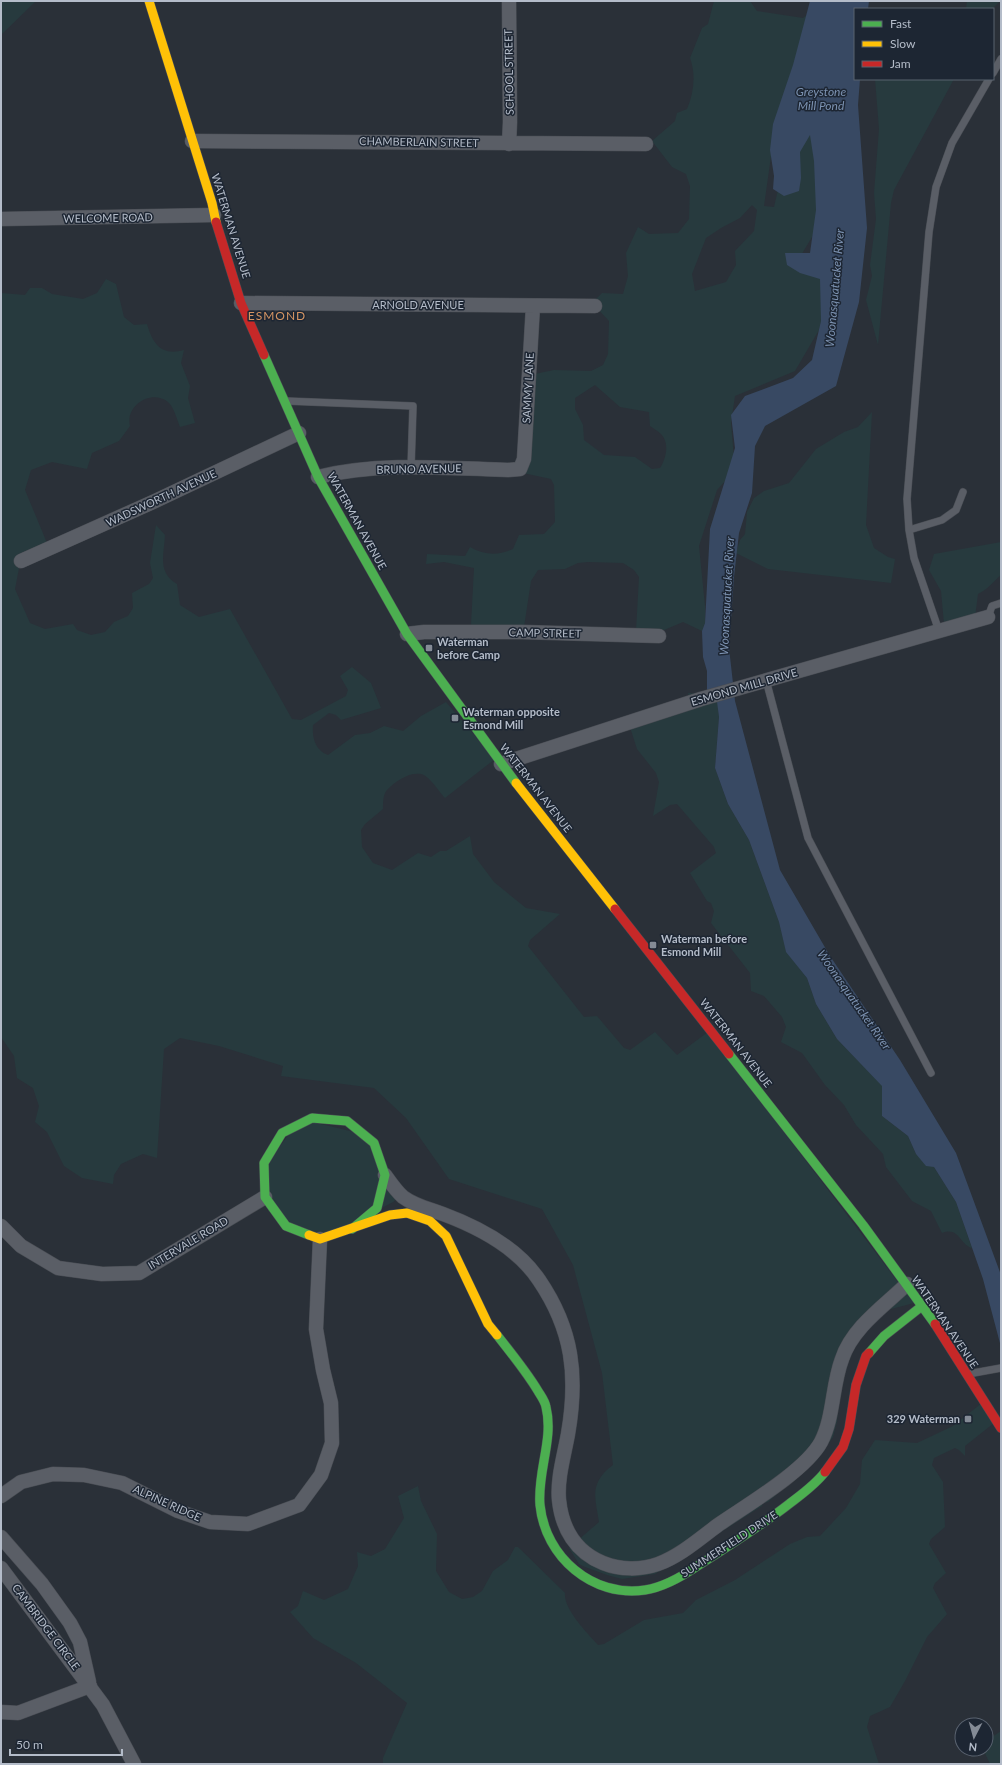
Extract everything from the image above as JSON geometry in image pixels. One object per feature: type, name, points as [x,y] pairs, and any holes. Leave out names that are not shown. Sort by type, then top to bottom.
[{"type":"main road","name":"WATERMAN AVENUE","points":[[149,1],[241,303],[286,401],[318,477],[407,634],[501,764],[863,1225],[922,1306],[1001,1428]]},
{"type":"main road","points":[[312,1118],[347,1121],[374,1143],[385,1176],[377,1208],[352,1229],[320,1239],[286,1226],[265,1197],[264,1163],[271,1151],[282,1133],[312,1118]]},
{"type":"main road","name":"SUMMERFIELD DRIVE","points":[[352,1229],[390,1215],[407,1213],[430,1221],[446,1236],[488,1324],[528,1375],[546,1405],[549,1425],[540,1481],[540,1506],[546,1531],[560,1555],[572,1569],[587,1580],[606,1588],[628,1591],[639,1590],[671,1582],[709,1560],[790,1504],[817,1483],[843,1447],[849,1429],[856,1385],[866,1356],[884,1336],[922,1306]]},
{"type":"street","name":"SCHOOL STREET","points":[[509,1],[509,144]]},
{"type":"street","name":"CHAMBERLAIN STREET","points":[[192,141],[646,144]]},
{"type":"street","name":"WELCOME ROAD","points":[[1,219],[214,215]]},
{"type":"street","name":"ARNOLD AVENUE","points":[[241,303],[596,306]]},
{"type":"street","name":"SAMMY LANE","points":[[520,469],[524,459],[533,306]]},
{"type":"street","name":"WADSWORTH AVENUE","points":[[22,561],[153,502],[299,433]]},
{"type":"street","name":"BRUNO AVENUE","points":[[318,477],[342,472],[411,468],[520,469]]},
{"type":"street","name":"ESMOND MILL DRIVE","points":[[501,764],[766,680],[988,617]]},
{"type":"street","name":"CAMP STREET","points":[[407,634],[424,632],[522,632],[659,636]]},
{"type":"street","name":"SUMMERFIELD DRIVE","points":[[385,1176],[402,1196],[416,1205],[444,1214],[484,1232],[515,1254],[537,1277],[553,1302],[564,1326],[571,1351],[573,1397],[559,1486],[559,1500],[562,1518],[569,1535],[580,1549],[593,1559],[610,1566],[642,1568],[669,1560],[775,1485],[810,1456],[821,1442],[828,1422],[841,1360],[847,1344],[864,1325],[907,1284]]},
{"type":"street","name":"INTERVALE ROAD","points":[[1,1226],[21,1246],[58,1268],[102,1274],[139,1273],[265,1197]]},
{"type":"street","name":"ALPINE RIDGE","points":[[1,1496],[21,1482],[53,1474],[84,1475],[122,1483],[178,1511],[210,1522],[248,1524],[298,1505],[321,1475],[332,1443],[331,1403],[323,1370],[316,1329],[320,1239]]},
{"type":"street","points":[[547,1441],[567,1442]]},
{"type":"street","name":"SUMMERFIELD DRIVE","points":[[775,1485],[790,1504]]},
{"type":"street","name":"CAMBRIDGE CIRCLE","points":[[1,1537],[42,1584],[70,1623],[80,1642],[90,1686]]},
{"type":"street","name":"CAMBRIDGE CIRCLE","points":[[1,1568],[104,1705],[134,1764]]},
{"type":"street","points":[[1,1712],[18,1713],[90,1686]]},
{"type":"lane","points":[[994,71],[1001,59]]},
{"type":"lane","points":[[939,632],[914,558],[909,530],[907,499],[930,232],[936,187],[952,143],[988,80]]},
{"type":"lane","points":[[286,401],[413,406],[411,468]]},
{"type":"lane","points":[[909,530],[942,520],[956,510],[963,492]]},
{"type":"lane","points":[[988,617],[992,606],[1001,603]]},
{"type":"lane","points":[[766,680],[808,838],[932,1073]]},
{"type":"lane","points":[[966,1374],[1000,1368]]},
{"type":"green space","points":[[1,1],[36,1],[1,35]]},
{"type":"green space","points":[[714,1],[750,1],[757,11],[803,18],[814,9],[775,128],[764,206],[774,207],[780,181],[811,120],[819,154],[815,232],[800,257],[825,281],[827,297],[819,330],[795,371],[735,396],[731,423],[735,470],[717,490],[699,546],[705,606],[705,623],[702,631],[683,622],[657,633],[636,631],[639,577],[634,570],[623,563],[588,562],[578,563],[565,569],[538,570],[531,581],[524,627],[471,625],[474,568],[444,562],[426,564],[427,554],[465,556],[470,547],[481,552],[491,554],[502,553],[513,549],[519,535],[544,534],[555,522],[554,485],[551,479],[523,473],[530,375],[554,370],[591,371],[603,365],[608,354],[609,321],[592,303],[602,293],[623,294],[628,276],[626,253],[638,227],[649,234],[678,233],[689,219],[690,186],[686,174],[672,167],[652,141],[675,121],[677,113],[687,109],[691,97],[694,77],[690,58],[702,28],[708,24]],"holes":[[[752,205],[757,210],[754,231],[735,251],[736,265],[726,282],[695,291],[692,274],[706,238],[740,218]],[[595,385],[620,407],[649,412],[650,426],[661,434],[664,438],[666,446],[664,460],[660,468],[652,469],[635,457],[604,455],[584,440],[583,425],[575,409],[575,398]]]},
{"type":"green space","points":[[967,1],[1000,1],[993,8],[966,8]]},
{"type":"green space","points":[[875,80],[953,80],[894,190],[891,203],[878,345],[866,300],[872,276],[870,265],[876,219],[874,193],[879,129]]},
{"type":"green space","points":[[106,279],[116,284],[124,317],[134,325],[147,324],[152,338],[164,350],[184,350],[181,363],[190,386],[188,398],[195,423],[180,427],[174,410],[168,402],[162,398],[148,398],[141,401],[136,406],[130,418],[130,426],[119,441],[92,453],[87,469],[52,462],[31,470],[25,490],[47,543],[21,558],[15,589],[30,623],[45,629],[73,624],[77,630],[91,635],[105,632],[114,622],[128,616],[133,608],[132,593],[149,584],[153,578],[150,563],[156,525],[165,535],[163,556],[164,568],[171,579],[177,584],[180,605],[199,617],[230,609],[292,719],[301,720],[346,696],[348,690],[340,676],[352,667],[371,683],[381,708],[341,720],[336,715],[329,713],[313,725],[315,743],[324,753],[328,755],[355,735],[370,733],[384,726],[403,731],[421,716],[446,702],[495,759],[445,798],[428,778],[421,774],[412,774],[407,776],[391,786],[384,795],[383,809],[365,824],[361,830],[362,847],[373,863],[392,870],[418,853],[431,857],[440,851],[446,851],[470,836],[473,854],[494,882],[526,908],[560,914],[530,940],[528,946],[584,1017],[597,1016],[624,1048],[630,1050],[655,1032],[677,1055],[708,1032],[914,1303],[868,1316],[841,1372],[837,1422],[833,1437],[816,1461],[768,1502],[763,1503],[762,1506],[655,1574],[622,1579],[607,1575],[579,1564],[569,1548],[599,1522],[595,1498],[597,1484],[605,1472],[613,1465],[602,1373],[573,1265],[542,1209],[449,1179],[406,1118],[374,1088],[281,1076],[283,1066],[219,1046],[180,1038],[164,1049],[157,1158],[143,1154],[121,1164],[114,1175],[113,1184],[82,1178],[64,1166],[47,1132],[35,1122],[39,1106],[33,1088],[17,1078],[14,1056],[1,1037],[1,293],[25,295],[30,288],[42,288],[52,294],[83,299],[97,293]]},
{"type":"green space","points":[[872,412],[866,525],[874,548],[888,557],[895,559],[891,583],[768,569],[736,553],[740,540],[745,534],[747,512],[754,498],[764,491],[789,483],[816,449],[844,432],[858,427]]},
{"type":"green space","points":[[1001,542],[1001,575],[988,588],[978,594],[974,625],[944,624],[941,591],[929,570],[934,554]]},
{"type":"green space","points":[[688,693],[717,694],[719,717],[715,768],[728,804],[749,840],[779,922],[786,951],[807,978],[816,1004],[837,1039],[883,1086],[882,1116],[908,1136],[916,1154],[934,1167],[956,1202],[972,1248],[952,1232],[942,1233],[931,1211],[912,1201],[886,1167],[883,1154],[856,1125],[844,1105],[825,1085],[802,1053],[781,1042],[786,1027],[782,1017],[764,996],[751,991],[750,973],[711,923],[714,911],[711,903],[707,901],[690,873],[716,853],[714,847],[677,804],[670,805],[653,816],[659,782],[656,773],[637,749],[628,721],[689,698]]},
{"type":"green space","points":[[300,1119],[375,1137],[400,1196],[393,1202],[317,1243],[268,1211],[267,1164]]},
{"type":"green space","points":[[982,1403],[994,1423],[965,1446],[965,1456],[955,1448],[934,1458],[932,1465],[943,1482],[945,1527],[931,1539],[929,1544],[946,1573],[935,1583],[933,1588],[947,1614],[927,1637],[890,1707],[870,1716],[867,1727],[879,1764],[383,1764],[383,1758],[407,1703],[356,1663],[313,1638],[290,1612],[298,1606],[303,1591],[324,1600],[348,1589],[358,1566],[357,1552],[371,1556],[385,1549],[404,1518],[398,1496],[418,1486],[421,1501],[437,1534],[436,1571],[449,1592],[462,1599],[473,1597],[482,1591],[493,1571],[508,1560],[515,1547],[518,1547],[565,1593],[565,1599],[572,1614],[588,1634],[598,1645],[604,1644],[644,1620],[683,1613],[696,1600],[735,1580],[790,1544],[807,1537],[820,1536],[846,1508],[860,1484],[862,1460],[875,1440],[917,1443],[953,1426]]},
{"type":"green space","points":[[1001,1731],[1001,1764],[990,1764],[987,1757],[994,1757],[994,1736]]},
{"type":"water","points":[[810,1],[869,1],[868,8],[854,8],[854,80],[860,80],[858,105],[867,228],[859,302],[836,386],[765,426],[755,446],[752,493],[739,533],[734,577],[729,648],[735,701],[780,870],[830,956],[900,1060],[956,1153],[1001,1275],[1001,1347],[983,1279],[956,1202],[934,1167],[926,1166],[916,1154],[908,1136],[882,1116],[882,1086],[837,1039],[816,1004],[807,978],[786,952],[779,922],[749,840],[728,804],[715,768],[719,717],[716,694],[707,694],[707,671],[703,657],[702,631],[705,623],[710,529],[735,448],[731,415],[745,396],[793,378],[812,360],[821,321],[820,279],[800,273],[787,265],[785,253],[810,253],[816,210],[814,161],[810,135],[800,152],[801,178],[799,191],[784,196],[773,189],[774,176],[770,150],[773,124],[793,65]]},
{"type":"traffic: fast","points":[[264,355],[318,477],[407,634],[516,783]]},
{"type":"traffic: fast","points":[[729,1054],[863,1225],[935,1324]]},
{"type":"traffic: fast","points":[[309,1235],[286,1226],[265,1197],[264,1163],[282,1133],[312,1118],[347,1121],[374,1143],[385,1175],[377,1208],[352,1229]]},
{"type":"traffic: fast","points":[[869,1353],[884,1336],[922,1306]]},
{"type":"traffic: fast","points":[[497,1335],[528,1376],[543,1399],[545,1405],[548,1419],[548,1431],[540,1493],[540,1505],[544,1524],[551,1541],[562,1557],[575,1570],[590,1580],[607,1587],[626,1591],[652,1589],[667,1584],[687,1573],[767,1520],[808,1489],[825,1472]]},
{"type":"traffic: slow","points":[[149,1],[212,203],[216,222]]},
{"type":"traffic: slow","points":[[516,783],[615,909]]},
{"type":"traffic: slow","points":[[309,1235],[320,1239],[390,1215],[407,1213],[430,1221],[446,1236],[488,1324],[497,1335]]},
{"type":"traffic: jam","points":[[216,222],[241,303],[264,355]]},
{"type":"traffic: jam","points":[[615,909],[729,1054]]},
{"type":"traffic: jam","points":[[935,1324],[1001,1428]]},
{"type":"traffic: jam","points":[[825,1472],[843,1447],[849,1429],[856,1385],[866,1356],[869,1353]]},
{"type":"place","name":"Waterman before Camp","points":[[429,648]]},
{"type":"place","name":"Waterman opposite Esmond Mill","points":[[455,718]]},
{"type":"place","name":"Waterman before Esmond Mill","points":[[653,945]]},
{"type":"place","name":"329 Waterman","points":[[968,1419]]},
{"type":"district","name":"ESMOND","points":[[277,316]]},
{"type":"water label","name":"Greystone Mill Pond","points":[[821,99]]},
{"type":"water label","name":"Woonasquatucket River","points":[[835,288]]},
{"type":"water label","name":"Woonasquatucket River","points":[[727,596]]},
{"type":"water label","name":"Woonasquatucket River","points":[[854,1000]]}]
